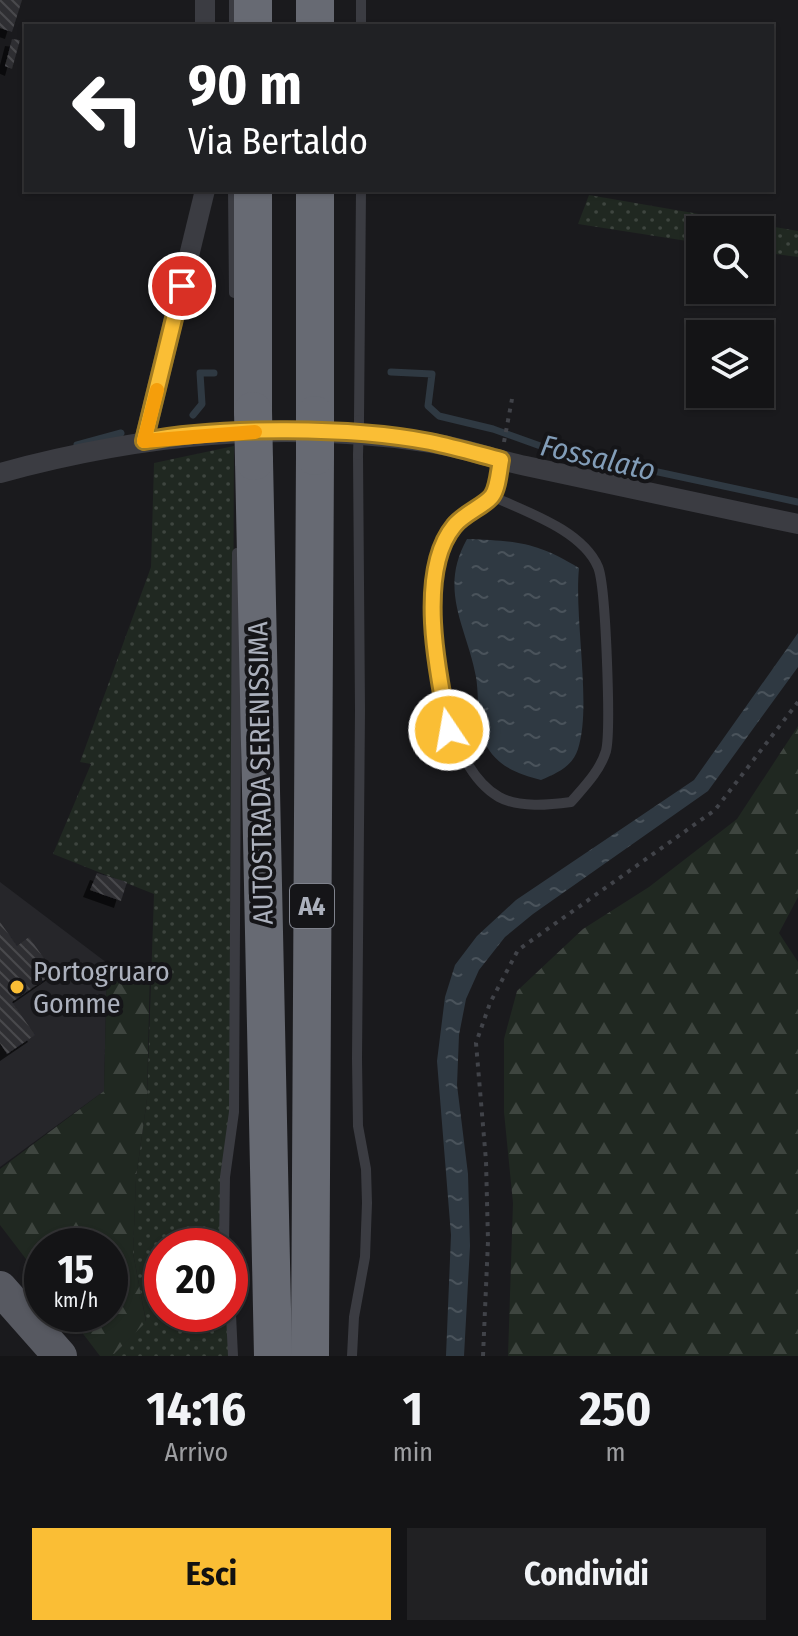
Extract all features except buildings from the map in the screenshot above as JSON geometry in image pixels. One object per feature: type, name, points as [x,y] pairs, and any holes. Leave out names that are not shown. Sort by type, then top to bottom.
[{"type":"highway","points":[[253,0],[253,24]]},
{"type":"highway","points":[[315,0],[315,24]]},
{"type":"highway","name":"AUTOSTRADA SERENISSIMA","points":[[253,192],[245,455],[273,1356]]},
{"type":"highway","name":"AUTOSTRADA SERENISSIMA","points":[[310,1356],[315,192]]},
{"type":"main road","points":[[0,1288],[60,1356]]},
{"type":"street","points":[[205,0],[205,24]]},
{"type":"street","points":[[144,441],[205,192]]},
{"type":"street","points":[[0,473],[63,456],[144,441],[235,432],[392,438],[503,451],[798,524]]},
{"type":"lane","points":[[234,0],[234,24]]},
{"type":"lane","points":[[361,0],[361,24]]},
{"type":"lane","points":[[233,192],[234,306]]},
{"type":"lane","points":[[352,1356],[365,1257],[367,1203],[366,1169],[358,1126],[357,1059],[361,192]]},
{"type":"lane","points":[[492,496],[576,540],[598,566],[605,607],[606,751],[592,778],[571,802],[542,806],[499,797],[467,767],[449,730],[437,671],[433,608],[439,553],[453,527],[492,496],[503,451]]},
{"type":"lane","points":[[224,1228],[225,1177],[234,1112],[237,537]]},
{"type":"lane","points":[[232,1332],[233,1356]]},
{"type":"path","points":[[503,451],[512,399]]},
{"type":"path","points":[[483,1356],[488,1241],[486,1161],[476,1043],[490,1003],[518,950],[715,810],[798,702]]},
{"type":"shaded area","points":[[0,882],[107,963],[104,1091],[0,1167]]},
{"type":"green space","points":[[589,195],[711,216],[686,216],[686,241],[578,224]]},
{"type":"green space","points":[[774,227],[798,231],[798,257],[774,254]]},
{"type":"green space","points":[[234,446],[231,1110],[222,1228],[144,1228],[144,1311],[133,1253],[136,1178],[147,1099],[154,894],[53,854],[91,764],[80,762],[151,567],[154,463]]},
{"type":"green space","points":[[798,726],[798,897],[779,933],[798,962],[798,1356],[508,1356],[513,1203],[504,1112],[504,1039],[517,991],[583,929],[649,887],[737,819]]},
{"type":"green space","points":[[107,963],[123,970],[150,969],[147,1099],[136,1178],[133,1253],[144,1324],[112,1356],[100,1356],[82,1332],[128,1332],[128,1228],[24,1228],[24,1256],[0,1225],[0,1169],[104,1091]]},
{"type":"green space","points":[[144,1323],[144,1332],[230,1332],[231,1356],[112,1356]]},
{"type":"water","points":[[467,539],[526,544],[579,568],[582,731],[578,749],[568,765],[541,780],[519,773],[500,762],[489,750],[482,733],[476,677],[455,592],[455,575]]},
{"type":"water","points":[[798,633],[798,667],[708,791],[533,914],[505,937],[479,970],[466,999],[459,1035],[457,1085],[468,1174],[470,1246],[464,1356],[446,1356],[451,1235],[437,1061],[445,997],[455,965],[477,936],[516,900],[694,780]]},
{"type":"waterway","name":"Fossalato","points":[[391,372],[432,374],[428,406],[439,416],[493,429],[546,448],[798,502]]},
{"type":"waterway","name":"Fossalato","points":[[193,415],[202,404],[200,373],[214,373]]},
{"type":"waterway","name":"Fossalato","points":[[77,445],[121,433]]},
{"type":"slow traffic","points":[[157,390],[144,441],[255,432]]},
{"type":"place","name":"Portogruaro Gomme","points":[[17,987]]},
{"type":"route","points":[[182,286],[144,441],[235,432],[341,434],[428,442],[501,460],[492,496],[474,507],[453,527],[439,553],[433,608],[437,671],[449,730]]}]
